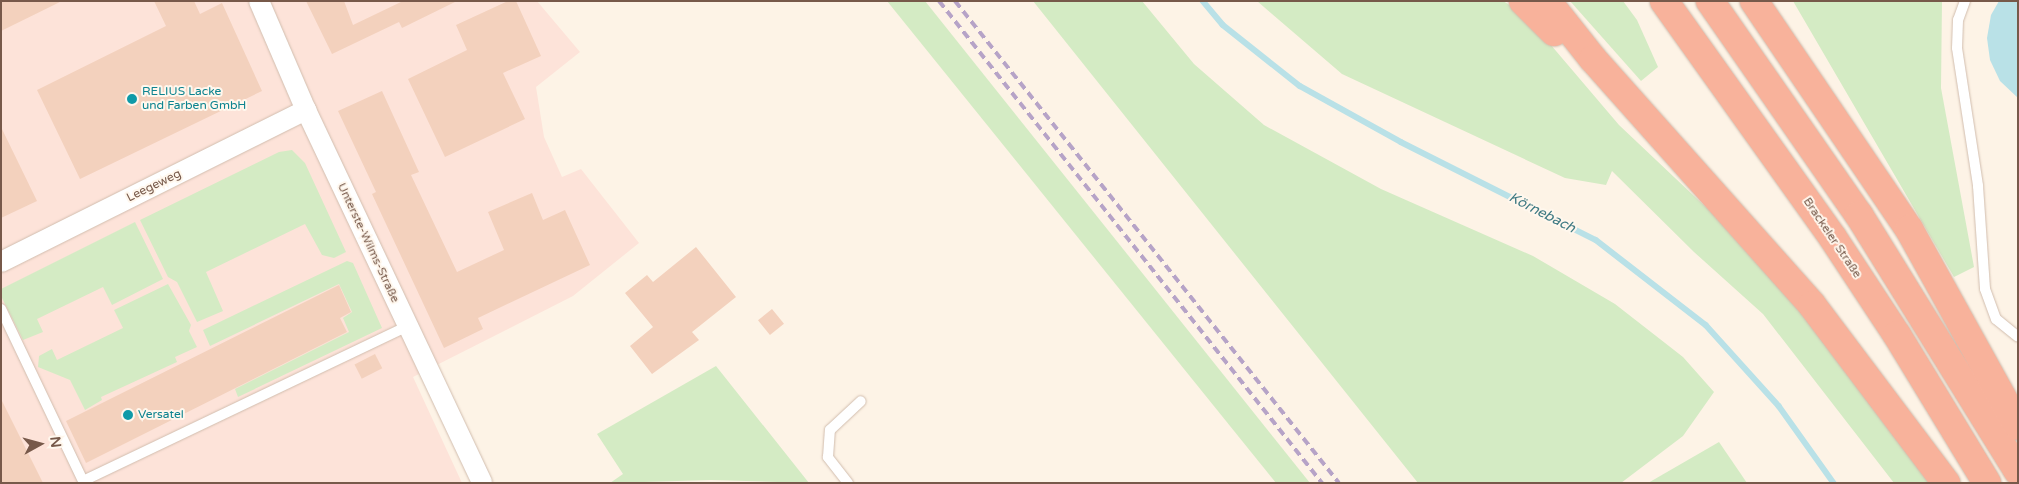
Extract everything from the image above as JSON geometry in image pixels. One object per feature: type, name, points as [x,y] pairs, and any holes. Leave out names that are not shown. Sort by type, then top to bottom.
[{"type":"highway","points":[[1523,1],[1566,44],[1593,59]]},
{"type":"highway","points":[[1547,1],[1593,59],[1812,305],[1946,483]]},
{"type":"highway","name":"Brackeler Straße","points":[[1664,1],[1838,246],[1987,483]]},
{"type":"highway","points":[[1710,1],[1859,215],[2018,471]]},
{"type":"highway","points":[[1754,1],[1909,228],[2018,426]]},
{"type":"highway","points":[[1770,1],[1797,62]]},
{"type":"street","name":"Unterste-Wilms-Straße","points":[[259,1],[306,110],[482,483]]},
{"type":"street","name":"Leegeweg","points":[[1,262],[306,110]]},
{"type":"lane","points":[[1965,1],[1958,20],[1957,48],[1978,186],[1985,289],[1996,319],[2018,337]]},
{"type":"lane","points":[[1,309],[82,481],[408,326]]},
{"type":"lane","points":[[848,483],[828,457],[830,430],[861,402]]},
{"type":"shaded area","points":[[1,1],[537,1],[580,52],[536,87],[544,137],[562,177],[581,169],[639,243],[573,296],[413,377],[462,483],[1,483]]},
{"type":"green space","points":[[887,1],[925,1],[1310,483],[1276,483]]},
{"type":"green space","points":[[1033,1],[1142,1],[1194,64],[1264,125],[1381,189],[1533,256],[1615,304],[1683,357],[1714,392],[1683,436],[1621,483],[1418,483]]},
{"type":"green space","points":[[1257,1],[1503,1],[1508,4],[1539,31],[1619,125],[1749,248],[1791,295],[1933,483],[1894,483],[1763,314],[1694,252],[1612,171],[1606,185],[1565,178],[1342,74]]},
{"type":"green space","points":[[1570,1],[1623,1],[1637,20],[1658,67],[1641,81]]},
{"type":"green space","points":[[1793,1],[1942,1],[1941,88],[1974,267],[1954,277]]},
{"type":"green space","points":[[292,150],[305,163],[346,252],[334,258],[322,255],[305,224],[206,272],[223,311],[197,322],[177,282],[168,277],[140,220],[279,152]]},
{"type":"green space","points":[[135,222],[163,279],[112,305],[103,287],[37,319],[43,332],[23,340],[1,296],[1,289]]},
{"type":"green space","points":[[347,261],[353,263],[382,328],[238,397],[235,389],[349,332],[343,318],[352,312],[339,284],[210,346],[203,330]]},
{"type":"green space","points":[[168,284],[191,325],[189,331],[197,347],[175,357],[177,362],[101,397],[102,400],[85,410],[70,380],[38,367],[39,356],[52,349],[57,360],[123,328],[114,310]]},
{"type":"green space","points":[[716,366],[809,483],[711,480],[610,483],[623,474],[597,434]]},
{"type":"green space","points":[[1719,442],[1747,483],[1648,483]]},
{"type":"water","points":[[1999,1],[2018,1],[2018,98],[2000,81],[1990,60],[1987,38],[1991,15]]},
{"type":"building","points":[[1,1],[62,1],[1,31]]},
{"type":"building","name":"RELIUS Lacke und Farben GmbH","points":[[154,1],[194,1],[200,14],[222,3],[262,91],[80,179],[37,90],[166,26]]},
{"type":"building","points":[[306,1],[344,1],[353,25],[403,1],[457,1],[402,28],[399,22],[332,54]]},
{"type":"building","points":[[508,1],[516,1],[541,56],[503,73],[525,119],[445,157],[408,79],[467,50],[456,25]]},
{"type":"building","points":[[382,91],[419,172],[411,175],[457,272],[504,250],[488,212],[532,193],[543,220],[565,210],[590,265],[478,318],[483,329],[444,348],[372,194],[376,192],[338,111]]},
{"type":"building","points":[[1,127],[37,201],[1,218]]},
{"type":"building","points":[[696,247],[736,297],[692,332],[699,340],[652,374],[630,346],[653,327],[625,293],[647,275],[653,282]]},
{"type":"building","points":[[339,285],[351,312],[340,318],[347,332],[86,463],[66,421]]},
{"type":"building","points":[[772,309],[784,324],[770,335],[758,320]]},
{"type":"building","points":[[375,354],[382,368],[362,379],[355,364]]},
{"type":"building","points":[[1,399],[43,483],[1,483]]},
{"type":"waterway","name":"Körnebach","points":[[1203,1],[1223,25],[1300,86],[1401,142],[1596,240],[1706,325],[1779,406],[1834,483]]},
{"type":"railway","points":[[939,1],[1322,483]]},
{"type":"railway","points":[[955,1],[1339,483]]},
{"type":"place","name":"RELIUS Lacke und Farben GmbH","points":[[132,99]]},
{"type":"place","name":"Versatel","points":[[128,415]]}]
